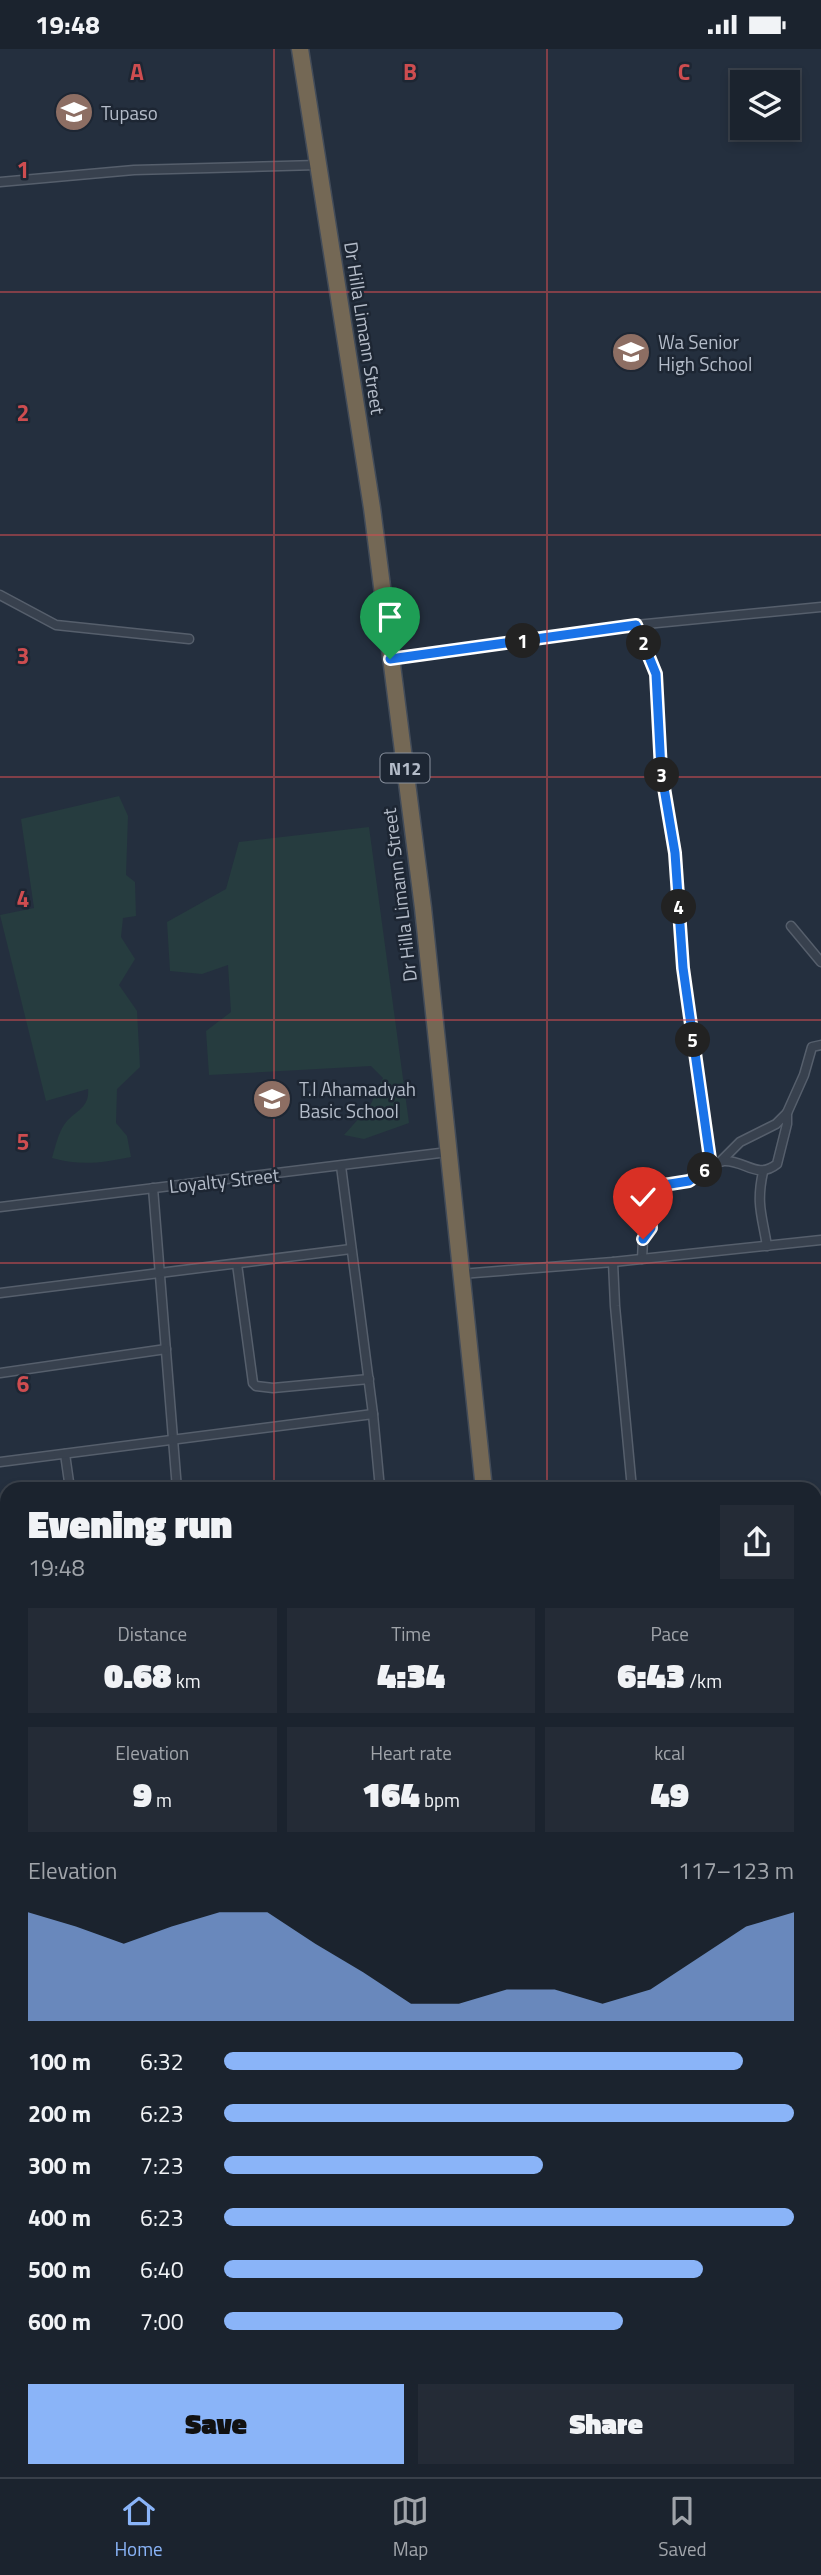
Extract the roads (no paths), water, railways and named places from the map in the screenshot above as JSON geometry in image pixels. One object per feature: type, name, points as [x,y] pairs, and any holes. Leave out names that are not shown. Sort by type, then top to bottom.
[{"type":"highway","name":"Dr Hilla Limann Street","points":[[300,49],[372,508],[423,908],[483,1482]]},
{"type":"street","points":[[0,183],[134,170],[319,165]]},
{"type":"street","points":[[0,595],[56,625],[189,639]]},
{"type":"street","points":[[390,659],[636,625],[821,607]]},
{"type":"street","points":[[636,625],[656,674],[661,770],[675,853],[683,968],[711,1166]]},
{"type":"street","points":[[791,926],[821,962]]},
{"type":"street","points":[[642,1259],[643,1239],[651,1228],[648,1195],[651,1187],[689,1181],[721,1161],[740,1143],[776,1124],[787,1113],[804,1075],[812,1047],[821,1045]]},
{"type":"street","points":[[721,1161],[763,1172],[777,1164],[787,1124],[787,1113]]},
{"type":"street","name":"Loyalty Street","points":[[0,1207],[447,1152]]},
{"type":"street","points":[[341,1167],[369,1378],[379,1482]]},
{"type":"street","points":[[763,1172],[758,1193],[759,1212],[767,1246]]},
{"type":"street","points":[[153,1188],[177,1482]]},
{"type":"street","points":[[461,1274],[613,1262],[821,1240]]},
{"type":"street","points":[[0,1293],[351,1249]]},
{"type":"street","points":[[613,1262],[631,1482]]},
{"type":"street","points":[[237,1264],[253,1383],[256,1386],[273,1388],[369,1378]]},
{"type":"street","points":[[0,1373],[166,1349]]},
{"type":"street","points":[[0,1462],[373,1414]]},
{"type":"street","points":[[65,1454],[69,1482]]},
{"type":"street","points":[[0,1752],[0,1758]]},
{"type":"place","name":"Tupaso","points":[[74,112]]},
{"type":"place","name":"Wa Senior High School","points":[[631,352]]},
{"type":"place","name":"T.I Ahamadyah Basic School","points":[[272,1099]]}]
